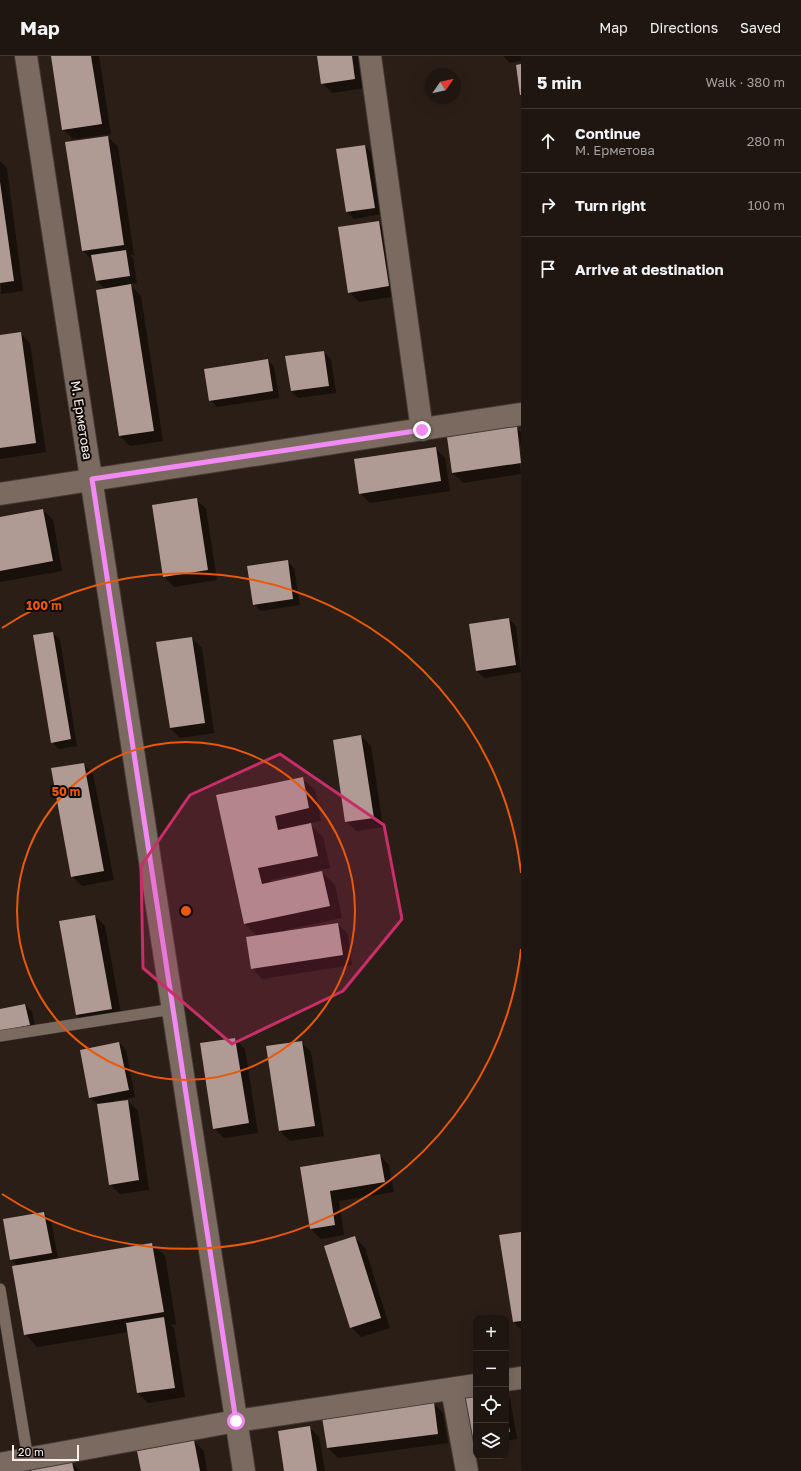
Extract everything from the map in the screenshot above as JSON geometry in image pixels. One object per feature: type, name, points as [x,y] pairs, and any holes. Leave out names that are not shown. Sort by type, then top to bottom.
[{"type":"street","name":"М. Ерметова","points":[[26,56],[244,1471]]},
{"type":"street","points":[[370,56],[422,430]]},
{"type":"street","points":[[0,494],[521,414]]},
{"type":"street","points":[[509,1380],[521,1378]]},
{"type":"street","points":[[0,1464],[236,1421],[473,1386]]},
{"type":"street","points":[[452,1389],[467,1471]]},
{"type":"lane","points":[[0,1036],[173,1009]]},
{"type":"lane","points":[[0,1289],[28,1459]]},
{"type":"highlighted area","points":[[280,754],[384,825],[402,919],[343,991],[232,1044],[143,968],[141,866],[190,795]]},
{"type":"building","points":[[51,56],[91,56],[102,124],[62,130]]},
{"type":"building","points":[[317,56],[352,56],[355,79],[321,84]]},
{"type":"building","points":[[521,64],[521,95],[520,95],[516,65]]},
{"type":"building","points":[[108,136],[124,245],[82,251],[65,142]]},
{"type":"building","points":[[365,145],[375,208],[346,212],[336,149]]},
{"type":"building","points":[[0,182],[14,281],[0,283]]},
{"type":"building","points":[[379,221],[389,286],[348,293],[338,227]]},
{"type":"building","points":[[126,250],[130,276],[96,281],[91,255]]},
{"type":"building","points":[[131,284],[154,431],[119,436],[96,290]]},
{"type":"building","points":[[21,332],[36,443],[0,448],[0,335]]},
{"type":"building","points":[[324,351],[329,386],[291,391],[285,356]]},
{"type":"building","points":[[268,359],[273,391],[209,401],[204,369]]},
{"type":"building","points":[[517,426],[521,463],[452,473],[447,437]]},
{"type":"building","points":[[436,447],[441,481],[359,494],[354,459]]},
{"type":"building","points":[[197,498],[208,570],[163,577],[152,505]]},
{"type":"building","points":[[43,509],[53,561],[0,571],[0,517]]},
{"type":"building","points":[[288,560],[293,599],[253,605],[247,566]]},
{"type":"building","points":[[509,618],[516,665],[476,671],[469,624]]},
{"type":"building","points":[[53,632],[71,739],[51,743],[33,635]]},
{"type":"building","points":[[192,637],[205,723],[170,728],[156,642]]},
{"type":"building","points":[[361,735],[374,818],[345,822],[333,740]]},
{"type":"building","points":[[84,763],[104,871],[71,877],[51,768]]},
{"type":"building","points":[[303,777],[309,808],[275,816],[278,830],[311,823],[318,856],[258,868],[262,884],[322,871],[330,906],[244,924],[216,795]]},
{"type":"building","points":[[95,915],[112,1009],[76,1015],[59,921]]},
{"type":"building","points":[[338,923],[343,955],[251,969],[246,937]]},
{"type":"building","points":[[25,1004],[30,1025],[0,1031],[0,1009]]},
{"type":"building","points":[[235,1038],[249,1123],[213,1129],[200,1043]]},
{"type":"building","points":[[302,1041],[315,1126],[279,1131],[266,1046]]},
{"type":"building","points":[[119,1042],[129,1090],[89,1098],[80,1050]]},
{"type":"building","points":[[128,1100],[139,1180],[109,1185],[97,1104]]},
{"type":"building","points":[[380,1154],[385,1182],[330,1191],[335,1225],[310,1229],[300,1167]]},
{"type":"building","points":[[44,1212],[52,1253],[10,1260],[3,1219]]},
{"type":"building","points":[[521,1232],[521,1321],[513,1322],[499,1235]]},
{"type":"building","points":[[355,1236],[381,1318],[350,1328],[324,1246]]},
{"type":"building","points":[[152,1243],[164,1312],[24,1335],[12,1266]]},
{"type":"building","points":[[164,1317],[175,1388],[137,1393],[126,1323]]},
{"type":"building","points":[[473,1396],[473,1439],[471,1439],[464,1397]]},
{"type":"building","points":[[434,1402],[438,1434],[327,1448],[322,1417]]},
{"type":"building","points":[[310,1426],[317,1471],[284,1471],[278,1431]]},
{"type":"building","points":[[194,1440],[200,1471],[141,1471],[137,1451]]},
{"type":"building","points":[[72,1462],[74,1471],[31,1471],[31,1470]]},
{"type":"route","points":[[236,1421],[92,479],[422,430]]}]
